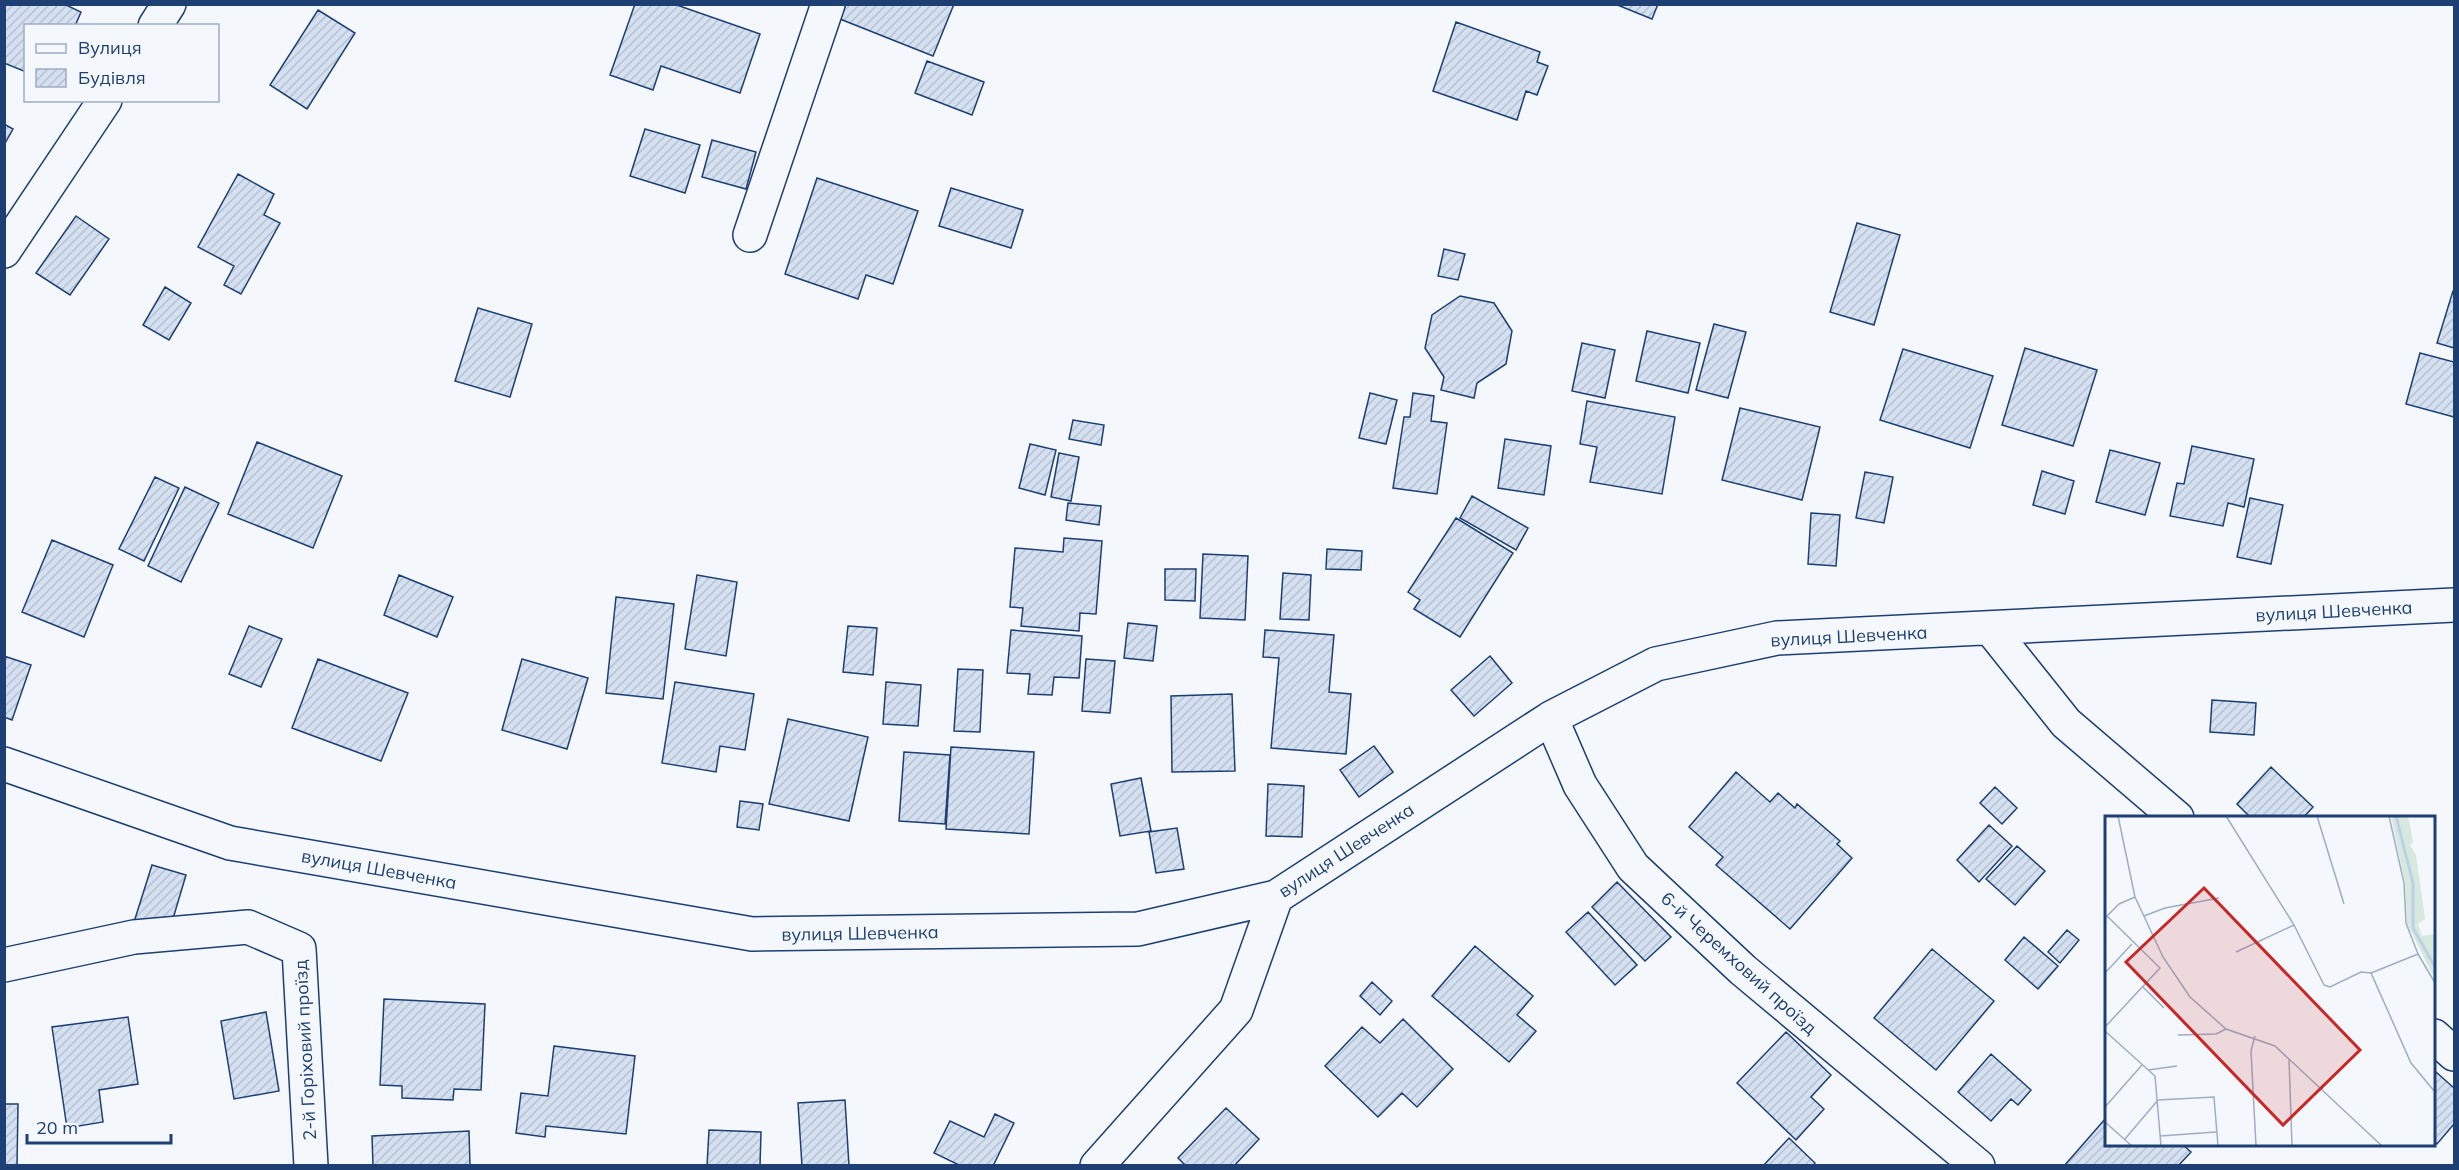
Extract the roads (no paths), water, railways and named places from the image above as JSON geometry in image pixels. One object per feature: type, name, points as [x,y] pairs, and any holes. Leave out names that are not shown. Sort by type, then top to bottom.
[{"type":"street","points":[[156,24],[169,4]]},
{"type":"street","points":[[750,235],[828,4]]},
{"type":"street","points":[[4,251],[104,102]]},
{"type":"street","name":"вулиця Шевченка","points":[[4,764],[230,843],[752,934],[1138,929],[1276,897],[1551,718],[1656,664],[1777,638],[2454,605]]},
{"type":"street","points":[[1991,629],[2066,723],[2175,816]]},
{"type":"street","name":"6-й Черемховий проїзд","points":[[1551,718],[1580,785],[1633,867],[1743,970],[1978,1166]]},
{"type":"street","points":[[1097,1166],[1236,1010],[1276,897]]},
{"type":"street","name":"2-й Горіховий проїзд","points":[[4,965],[134,938],[248,927],[299,949],[310,1166]]},
{"type":"street","points":[[2435,1038],[2454,1054]]}]
